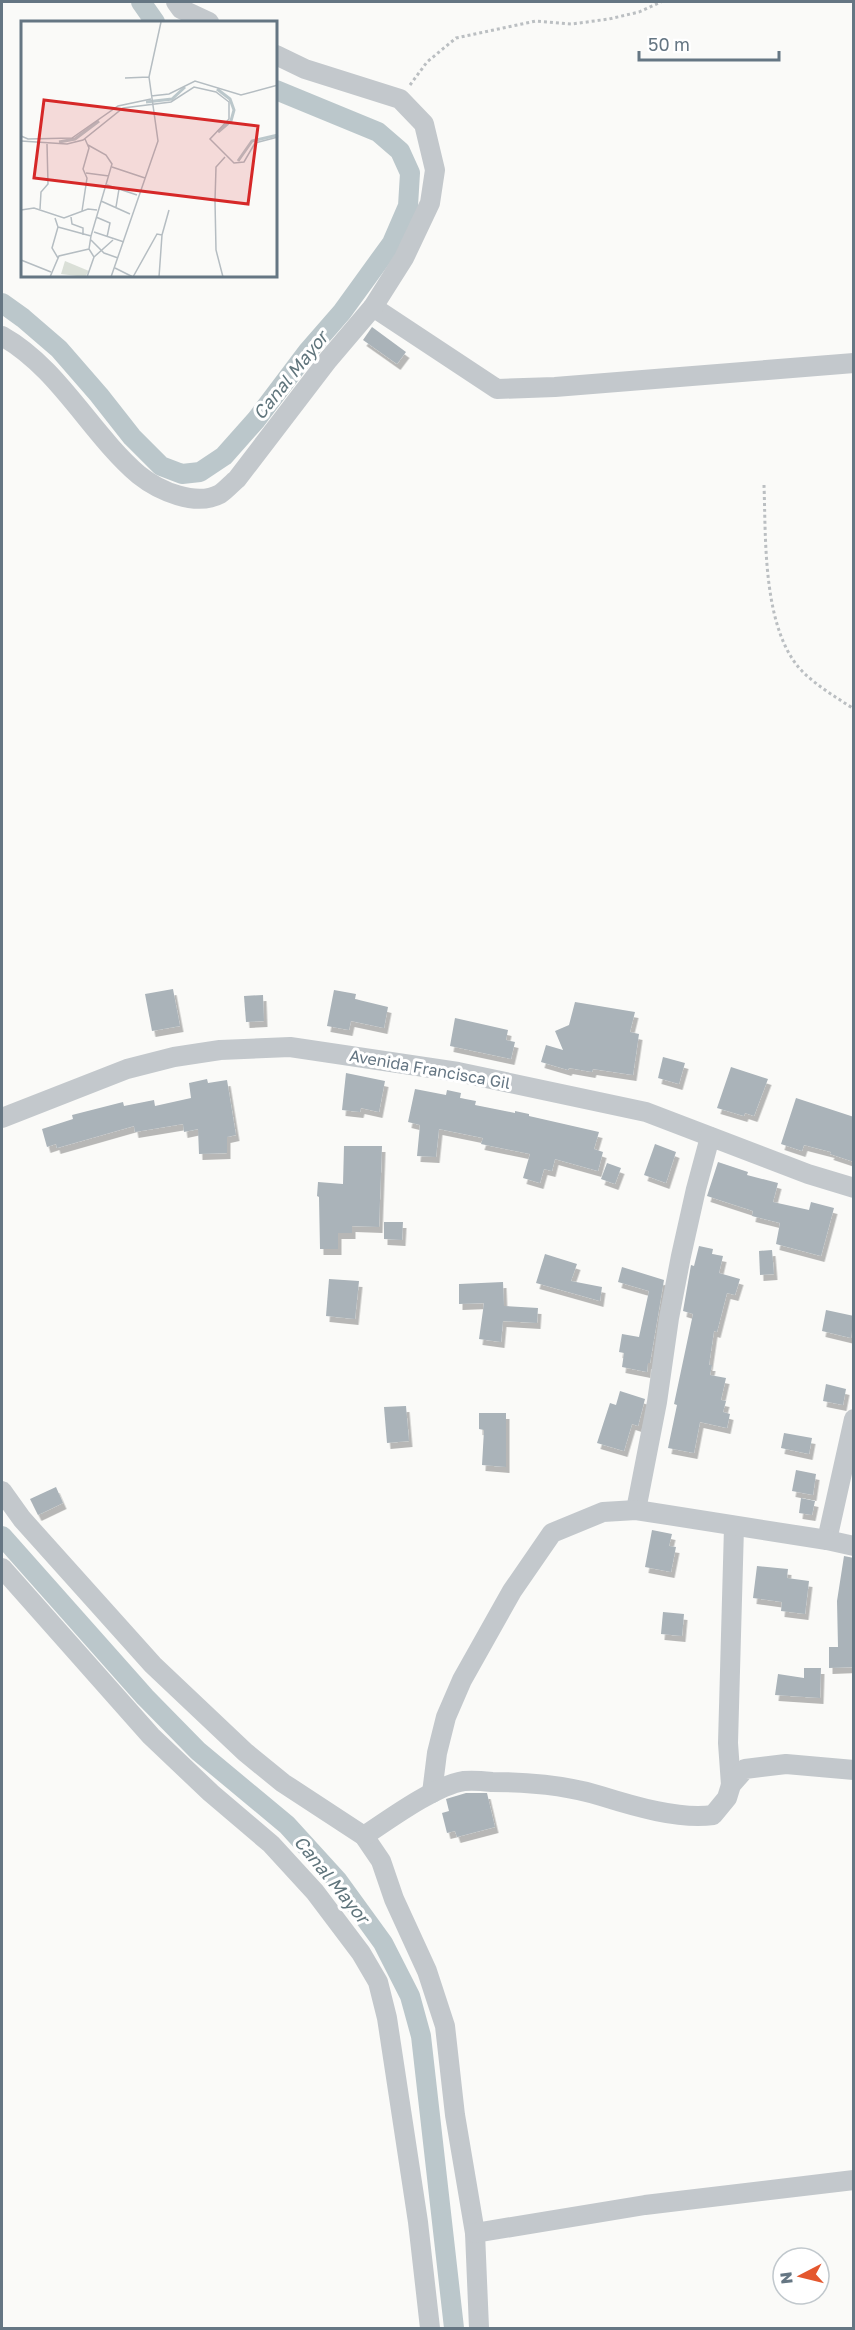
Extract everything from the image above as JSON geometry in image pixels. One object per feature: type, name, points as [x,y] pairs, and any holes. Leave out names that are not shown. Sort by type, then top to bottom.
[{"type":"street","points":[[176,2],[181,9],[207,21]]},
{"type":"street","points":[[2,336],[15,344],[42,369],[140,476],[168,492],[189,498],[204,498],[219,494],[237,479],[328,360],[373,307],[404,258],[430,203],[435,170],[424,124],[400,99],[305,69],[278,56]]},
{"type":"street","points":[[373,307],[497,388],[555,387],[854,363]]},
{"type":"street","name":"Avenida Francisca Gil","points":[[2,1118],[127,1069],[174,1057],[220,1050],[290,1047],[458,1072],[646,1112],[808,1174],[854,1188]]},
{"type":"street","points":[[636,1509],[657,1402],[677,1277],[710,1137]]},
{"type":"street","points":[[827,1540],[854,1419]]},
{"type":"street","points":[[2,1491],[22,1519],[116,1626],[196,1708],[283,1783],[364,1836],[381,1861],[394,1899],[427,1971],[445,2026],[455,2115],[475,2233],[478,2328]]},
{"type":"street","points":[[432,1794],[437,1753],[446,1717],[462,1680],[512,1591],[552,1533],[603,1512],[636,1509],[854,1546]]},
{"type":"street","points":[[364,1836],[391,1817],[432,1794],[463,1781],[547,1785],[590,1792],[675,1815],[697,1818],[713,1815],[727,1798],[731,1785],[728,1743],[734,1527]]},
{"type":"street","points":[[2,1568],[151,1736],[211,1793],[272,1844],[315,1892],[362,1953],[378,1983],[387,2018],[418,2222],[430,2328]]},
{"type":"street","points":[[731,1785],[745,1769],[786,1764],[854,1770]]},
{"type":"street","points":[[475,2233],[645,2205],[854,2180]]},
{"type":"path","points":[[400,99],[427,62],[456,38],[536,21],[572,24],[609,20],[639,12],[661,2]]},
{"type":"path","points":[[764,485],[768,585],[785,648],[804,674],[854,709]]},
{"type":"building","points":[[372,327],[406,352],[397,364],[363,340]]},
{"type":"building","points":[[173,989],[180,1026],[152,1031],[145,994]]},
{"type":"building","points":[[334,990],[356,994],[355,999],[388,1007],[384,1028],[351,1021],[349,1030],[327,1026]]},
{"type":"building","points":[[263,995],[264,1021],[246,1022],[244,996]]},
{"type":"building","points":[[575,1002],[635,1012],[630,1032],[639,1034],[633,1075],[593,1069],[592,1072],[569,1068],[568,1070],[541,1062],[546,1045],[563,1050],[555,1031],[569,1025]]},
{"type":"building","points":[[455,1018],[508,1030],[506,1040],[515,1042],[511,1059],[450,1046]]},
{"type":"building","points":[[663,1057],[685,1063],[679,1084],[658,1078]]},
{"type":"building","points":[[731,1067],[768,1079],[754,1116],[745,1113],[744,1116],[717,1108]]},
{"type":"building","points":[[346,1073],[385,1081],[379,1112],[361,1108],[360,1112],[342,1110]]},
{"type":"building","points":[[207,1079],[208,1083],[227,1080],[236,1135],[227,1137],[227,1153],[199,1154],[198,1129],[184,1132],[183,1124],[135,1132],[134,1126],[57,1148],[56,1144],[47,1147],[42,1129],[73,1119],[72,1115],[123,1102],[124,1106],[154,1100],[155,1106],[191,1098],[189,1083]]},
{"type":"building","points":[[415,1089],[446,1095],[447,1090],[461,1093],[460,1098],[476,1101],[475,1105],[529,1114],[529,1116],[599,1132],[594,1149],[603,1152],[598,1171],[555,1159],[552,1171],[544,1169],[540,1183],[523,1178],[530,1154],[481,1144],[483,1138],[439,1129],[436,1157],[417,1156],[420,1125],[408,1122]]},
{"type":"building","points":[[796,1098],[854,1117],[854,1162],[830,1154],[831,1152],[804,1145],[802,1151],[781,1144]]},
{"type":"building","points":[[655,1144],[676,1152],[666,1183],[644,1175]]},
{"type":"building","points":[[344,1146],[382,1146],[379,1227],[352,1226],[352,1233],[338,1233],[338,1249],[320,1249],[318,1182],[343,1184]]},
{"type":"building","points":[[718,1162],[748,1172],[747,1175],[778,1183],[773,1202],[809,1210],[811,1202],[834,1208],[821,1256],[776,1244],[780,1223],[752,1216],[753,1211],[707,1196]]},
{"type":"building","points":[[607,1163],[621,1168],[615,1184],[601,1179]]},
{"type":"building","points":[[384,1222],[403,1222],[402,1240],[384,1239]]},
{"type":"building","points":[[699,1246],[713,1249],[712,1254],[723,1256],[719,1273],[740,1279],[735,1295],[727,1293],[717,1332],[714,1331],[709,1365],[712,1365],[710,1375],[726,1378],[721,1400],[726,1401],[723,1412],[730,1414],[727,1428],[700,1422],[694,1453],[668,1448],[677,1405],[674,1404],[693,1314],[683,1311],[691,1265],[694,1266]]},
{"type":"building","points":[[772,1250],[774,1274],[760,1275],[759,1251]]},
{"type":"building","points":[[545,1254],[577,1264],[571,1281],[602,1287],[600,1301],[536,1283]]},
{"type":"building","points":[[622,1267],[664,1280],[647,1372],[622,1367],[624,1353],[619,1352],[622,1334],[639,1337],[649,1291],[618,1282]]},
{"type":"building","points":[[329,1279],[359,1281],[355,1319],[326,1316]]},
{"type":"building","points":[[503,1282],[504,1306],[538,1308],[537,1323],[503,1321],[501,1342],[479,1339],[484,1303],[459,1304],[459,1284]]},
{"type":"building","points":[[826,1310],[854,1316],[851,1338],[822,1331]]},
{"type":"building","points":[[826,1384],[846,1389],[843,1405],[823,1401]]},
{"type":"building","points":[[620,1391],[645,1399],[638,1426],[632,1424],[624,1451],[597,1443],[610,1403],[616,1405]]},
{"type":"building","points":[[406,1406],[409,1441],[387,1443],[384,1407]]},
{"type":"building","points":[[479,1413],[506,1413],[506,1467],[482,1465],[484,1430],[479,1429]]},
{"type":"building","points":[[784,1433],[812,1438],[809,1454],[781,1448]]},
{"type":"building","points":[[796,1470],[816,1474],[813,1495],[792,1491]]},
{"type":"building","points":[[56,1487],[63,1503],[38,1515],[30,1499]]},
{"type":"building","points":[[801,1498],[815,1501],[812,1515],[799,1513]]},
{"type":"building","points":[[652,1530],[672,1534],[669,1546],[676,1547],[671,1572],[645,1567]]},
{"type":"building","points":[[844,1556],[854,1558],[854,1667],[829,1668],[829,1647],[838,1647],[837,1601]]},
{"type":"building","points":[[757,1566],[788,1569],[787,1578],[809,1581],[805,1614],[781,1611],[782,1602],[753,1598]]},
{"type":"building","points":[[663,1612],[684,1614],[682,1636],[661,1634]]},
{"type":"building","points":[[804,1668],[821,1668],[820,1698],[775,1695],[778,1674],[804,1678]]},
{"type":"building","points":[[466,1793],[487,1793],[495,1827],[457,1837],[455,1831],[447,1833],[442,1813],[449,1811],[446,1799]]},
{"type":"waterway","name":"Canal Mayor","points":[[141,2],[154,21]]},
{"type":"waterway","name":"Canal Mayor","points":[[2,303],[59,349],[132,437],[161,466],[182,474],[200,472],[224,456],[256,420],[308,351],[342,312],[392,243],[408,206],[410,173],[400,151],[378,132],[278,91]]},
{"type":"waterway","name":"Canal Mayor","points":[[2,1536],[145,1697],[198,1751],[287,1825],[338,1881],[383,1943],[410,1996],[421,2036],[454,2328]]}]
